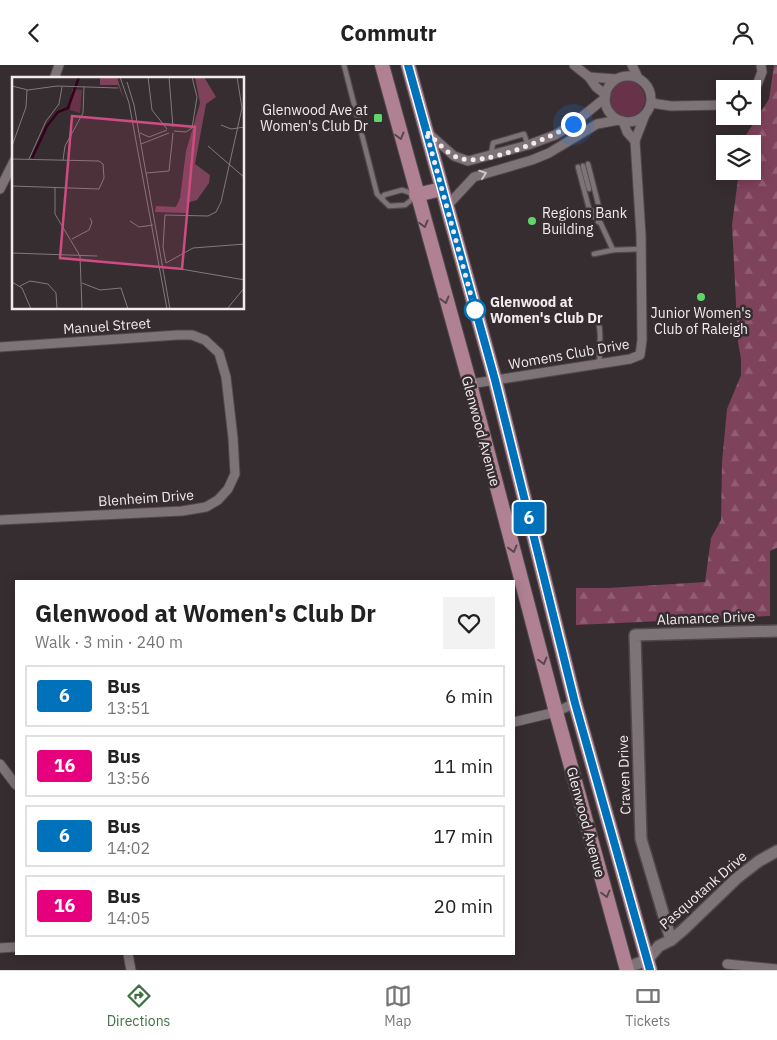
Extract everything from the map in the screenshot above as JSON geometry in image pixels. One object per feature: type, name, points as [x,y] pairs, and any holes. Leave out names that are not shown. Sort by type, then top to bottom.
[{"type":"main road","name":"Glenwood Avenue","points":[[382,65],[627,969]]},
{"type":"main road","name":"Glenwood Avenue","points":[[408,65],[495,380],[575,703],[649,965]]},
{"type":"main road","points":[[416,195],[442,189]]},
{"type":"street","points":[[55,77],[59,65]]},
{"type":"street","points":[[574,65],[589,77],[605,96],[609,111],[621,120]]},
{"type":"street","points":[[426,131],[454,156],[468,161],[528,145],[555,135],[573,124],[605,96],[608,89],[628,65]]},
{"type":"street","points":[[447,206],[474,177],[549,153],[597,124],[621,120],[634,121],[645,115],[651,103],[649,88],[638,78],[632,65]]},
{"type":"street","points":[[759,80],[762,72],[761,65]]},
{"type":"street","points":[[589,77],[619,78],[631,76],[638,78]]},
{"type":"street","points":[[651,103],[671,106],[716,105]]},
{"type":"street","name":"Womens Club Drive","points":[[470,384],[630,359],[640,355],[642,340],[641,249],[635,141],[645,115]]},
{"type":"street","name":"Womens Club Drive","points":[[621,120],[635,141]]},
{"type":"street","points":[[0,189],[12,165]]},
{"type":"street","name":"Manuel Street","points":[[0,347],[189,335],[205,340],[212,346]]},
{"type":"street","name":"Blenheim Drive","points":[[0,520],[182,511],[206,507],[218,500],[228,489],[235,474],[226,377],[219,353],[212,346]]},
{"type":"street","name":"Alamance Drive","points":[[635,635],[777,631]]},
{"type":"street","name":"Craven Drive","points":[[635,635],[641,839],[672,939]]},
{"type":"street","points":[[515,722],[556,712],[575,703]]},
{"type":"street","points":[[0,764],[15,784]]},
{"type":"street","name":"Pasquotank Drive","points":[[627,969],[649,965],[659,946],[672,939],[737,878],[759,861],[777,851]]},
{"type":"street","points":[[0,948],[15,947]]},
{"type":"street","points":[[128,955],[131,970]]},
{"type":"street","points":[[727,964],[777,969]]},
{"type":"lane","points":[[344,65],[377,194],[382,199],[389,206],[405,205],[416,195],[402,190],[384,195],[382,199]]},
{"type":"lane","points":[[583,166],[589,189]]},
{"type":"lane","points":[[583,166],[601,215],[597,219]]},
{"type":"lane","points":[[583,166],[591,216],[597,219]]},
{"type":"lane","points":[[595,211],[597,219],[614,249]]},
{"type":"lane","points":[[594,254],[614,249],[641,249]]},
{"type":"lane","points":[[598,325],[600,333],[598,351],[600,364]]},
{"type":"shaded area","points":[[627,81],[639,87],[645,99],[639,111],[627,117],[615,111],[609,99],[615,87]]},
{"type":"green space","points":[[774,65],[777,65],[777,548],[770,551],[770,616],[576,625],[576,588],[705,582],[711,538],[721,520],[722,462],[727,409],[741,375],[732,225],[738,180],[761,180],[761,135],[746,135],[752,125],[761,125],[761,111],[769,99]]},
{"type":"bus line","name":"6","points":[[408,65],[495,380],[575,703],[650,970]]},
{"type":"place","name":"Glenwood Ave at Women's Club Dr","points":[[378,118]]},
{"type":"place","name":"Regions Bank Building","points":[[532,221]]},
{"type":"place","name":"Junior Women's Club of Raleigh","points":[[701,297]]},
{"type":"place","name":"Glenwood at Women's Club Dr","points":[[475,310]]},
{"type":"route","points":[[475,310],[426,131],[454,156],[468,161],[542,141],[573,124]]}]
